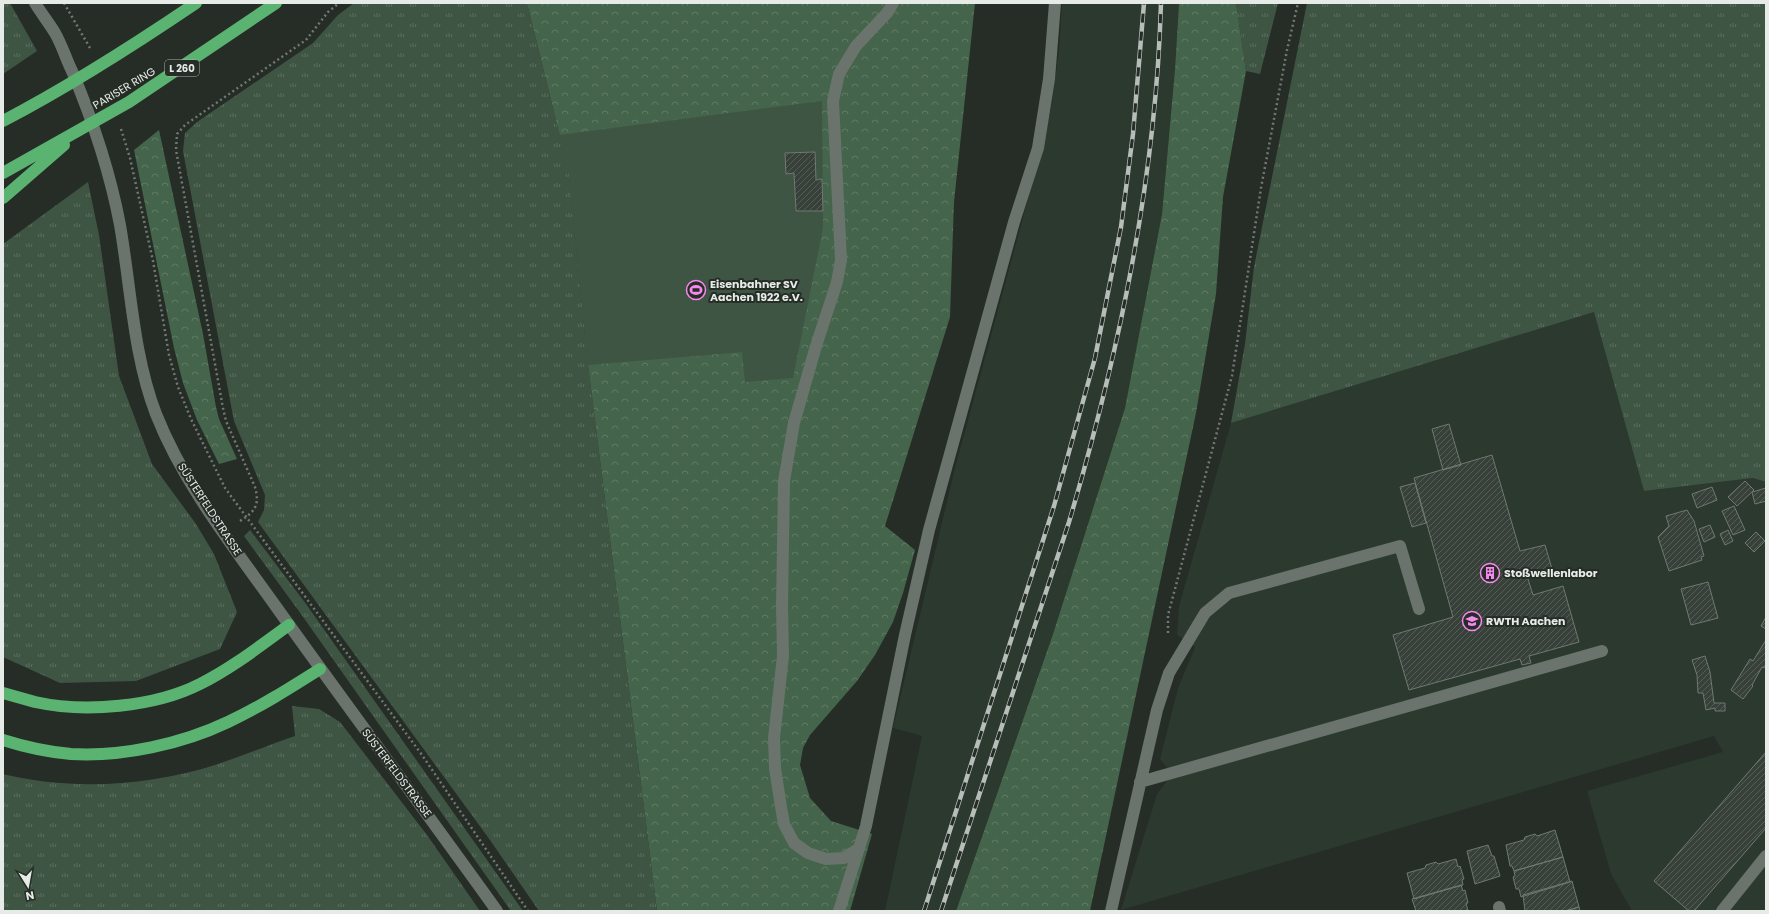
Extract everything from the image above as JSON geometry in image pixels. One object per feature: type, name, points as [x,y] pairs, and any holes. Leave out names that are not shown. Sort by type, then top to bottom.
[{"type":"highway","points":[[3,121],[45,99],[150,34],[196,3]]},
{"type":"highway","name":"PARISER RING","points":[[84,128],[129,102],[276,3]]},
{"type":"highway","points":[[3,198],[84,128]]},
{"type":"highway","name":"L 260","points":[[3,172],[84,128]]},
{"type":"highway","points":[[3,693],[36,702],[68,707],[106,707],[147,701],[173,695],[199,685],[224,671],[289,625]]},
{"type":"highway","points":[[3,740],[28,748],[72,754],[113,753],[156,746],[193,737],[228,722],[278,695],[320,669]]},
{"type":"street","name":"SÜSTERFELDSTRASSE","points":[[35,3],[56,35],[83,99],[108,170],[120,225],[139,350],[155,411],[169,446],[189,482],[223,532],[320,669],[438,828],[497,911]]},
{"type":"street","points":[[858,849],[844,858],[826,859],[808,853],[794,843],[784,824],[775,768],[774,738],[783,656],[782,606],[784,481],[794,423],[816,346],[837,282],[842,260],[833,101],[839,74],[856,46],[887,12],[893,3]]},
{"type":"street","points":[[839,911],[866,826],[905,635],[929,530],[1014,222],[1038,148],[1049,79],[1055,3]]},
{"type":"street","points":[[1111,911],[1140,782],[1169,673],[1205,613],[1229,593],[1400,546],[1419,609]]},
{"type":"street","points":[[1140,782],[1602,651]]},
{"type":"street","points":[[1722,911],[1766,856]]},
{"type":"path","points":[[64,3],[76,23]]},
{"type":"path","points":[[223,532],[247,517],[256,507],[258,498],[226,421],[223,408],[176,150],[178,134],[185,125],[306,40],[328,12],[339,3]]},
{"type":"path","points":[[1168,636],[1168,615],[1232,376],[1261,188],[1287,50],[1298,3]]},
{"type":"path","points":[[130,158],[153,261],[169,354],[178,387],[191,419],[225,488],[422,756],[528,911]]},
{"type":"shaded area","points":[[1062,3],[1179,3],[1175,69],[1162,214],[1125,408],[1053,634],[956,911],[885,911],[922,736],[893,728],[955,468],[1039,159],[1051,108],[1059,51]]},
{"type":"shaded area","name":"RWTH Aachen","points":[[1594,312],[1644,491],[1753,478],[1766,482],[1766,911],[1632,911],[1611,874],[1587,791],[1723,752],[1714,736],[1121,910],[1157,794],[1172,774],[1160,759],[1178,688],[1195,647],[1177,635],[1179,606],[1231,423]]},
{"type":"green space","points":[[3,3],[10,3],[37,51],[3,74]]},
{"type":"green space","points":[[354,3],[527,3],[569,173],[588,365],[657,911],[539,911],[490,840],[258,522],[264,510],[265,495],[234,421],[183,151],[185,133],[197,122],[313,43],[338,15]]},
{"type":"green space","points":[[527,3],[975,3],[954,202],[950,317],[885,526],[915,550],[893,622],[875,655],[857,681],[810,735],[803,748],[800,765],[810,798],[831,821],[872,834],[850,911],[657,911],[588,365],[569,173]]},
{"type":"green space","points":[[1179,3],[1236,3],[1246,71],[1223,197],[1216,294],[1196,413],[1090,911],[956,911],[1053,634],[1125,408],[1162,214],[1175,69]]},
{"type":"green space","points":[[1236,3],[1278,3],[1260,74],[1246,71]]},
{"type":"green space","points":[[1307,3],[1766,3],[1766,482],[1753,478],[1644,491],[1594,312],[1231,423],[1245,344],[1254,267]]},
{"type":"green space","name":"Eisenbahner SV Aachen 1922 e.V.","points":[[822,101],[823,228],[793,378],[745,382],[742,352],[588,365],[569,173],[559,135]]},
{"type":"green space","points":[[159,130],[203,334],[216,407],[219,419],[237,459],[219,464],[197,420],[183,383],[174,348],[134,150]]},
{"type":"green space","points":[[88,182],[99,235],[119,376],[152,464],[196,524],[214,554],[237,612],[220,649],[136,681],[60,683],[3,657],[3,244]]},
{"type":"green space","points":[[250,530],[306,604],[523,911],[511,911],[244,536]]},
{"type":"green space","points":[[292,706],[319,709],[340,722],[427,835],[480,911],[3,911],[3,774],[56,783],[110,784],[137,782],[189,772],[225,762],[295,736]]},
{"type":"building","points":[[815,152],[816,180],[822,179],[823,211],[796,211],[794,173],[786,174],[785,153]]},
{"type":"building","points":[[1449,424],[1461,465],[1443,470],[1432,429]]},
{"type":"building","name":"Stoßwellenlabor","points":[[1492,455],[1520,551],[1545,545],[1552,569],[1527,576],[1533,595],[1563,586],[1579,642],[1529,656],[1531,663],[1522,665],[1520,659],[1409,690],[1393,635],[1453,617],[1414,478]]},
{"type":"building","points":[[1745,481],[1754,490],[1737,506],[1728,497]]},
{"type":"building","points":[[1415,483],[1426,523],[1412,527],[1400,487]]},
{"type":"building","points":[[1712,487],[1717,500],[1697,508],[1692,494]]},
{"type":"building","points":[[1766,488],[1766,501],[1755,504],[1752,492]]},
{"type":"building","points":[[1734,506],[1745,530],[1733,535],[1722,511]]},
{"type":"building","points":[[1687,510],[1694,521],[1704,556],[1701,557],[1702,560],[1669,571],[1658,537],[1669,526],[1666,516]]},
{"type":"building","points":[[1710,525],[1715,537],[1704,542],[1699,529]]},
{"type":"building","points":[[1728,530],[1733,541],[1725,545],[1720,534]]},
{"type":"building","points":[[1756,532],[1765,541],[1754,552],[1745,543]]},
{"type":"building","points":[[1708,582],[1718,618],[1691,625],[1681,589]]},
{"type":"building","points":[[1766,617],[1766,629],[1761,626]]},
{"type":"building","points":[[1766,640],[1766,665],[1764,668],[1762,667],[1752,685],[1753,686],[1743,699],[1731,690],[1750,659],[1753,661]]},
{"type":"building","points":[[1705,656],[1710,672],[1714,703],[1725,703],[1725,711],[1715,711],[1715,708],[1706,710],[1703,693],[1698,693],[1697,675],[1692,660]]},
{"type":"building","points":[[1766,752],[1766,828],[1694,911],[1689,911],[1654,881]]},
{"type":"building","points":[[1555,830],[1563,857],[1514,871],[1512,866],[1510,866],[1506,845],[1524,840],[1525,837],[1535,834],[1537,836]]},
{"type":"building","points":[[1488,845],[1492,856],[1494,856],[1500,876],[1475,884],[1467,851]]},
{"type":"building","points":[[1563,857],[1570,882],[1521,897],[1519,889],[1516,889],[1513,877],[1515,876],[1514,871]]},
{"type":"building","points":[[1456,859],[1464,879],[1462,880],[1463,885],[1414,899],[1407,873],[1425,868],[1426,865],[1436,862],[1438,864]]},
{"type":"building","points":[[1572,881],[1579,907],[1565,911],[1525,911],[1523,895]]},
{"type":"building","points":[[1461,885],[1463,891],[1465,890],[1468,911],[1416,911],[1412,899]]},
{"type":"building","points":[[1579,907],[1580,911],[1565,911]]},
{"type":"railway","points":[[924,911],[1054,506],[1095,358],[1121,227],[1133,134],[1144,3]]},
{"type":"railway","points":[[941,911],[1069,522],[1104,394],[1119,330],[1143,200],[1152,135],[1158,69],[1161,3]]},
{"type":"place","name":"Eisenbahner SV Aachen 1922 e.V.","points":[[696,290]]},
{"type":"place","name":"Stoßwellenlabor","points":[[1490,573]]},
{"type":"place","name":"RWTH Aachen","points":[[1472,621]]}]
